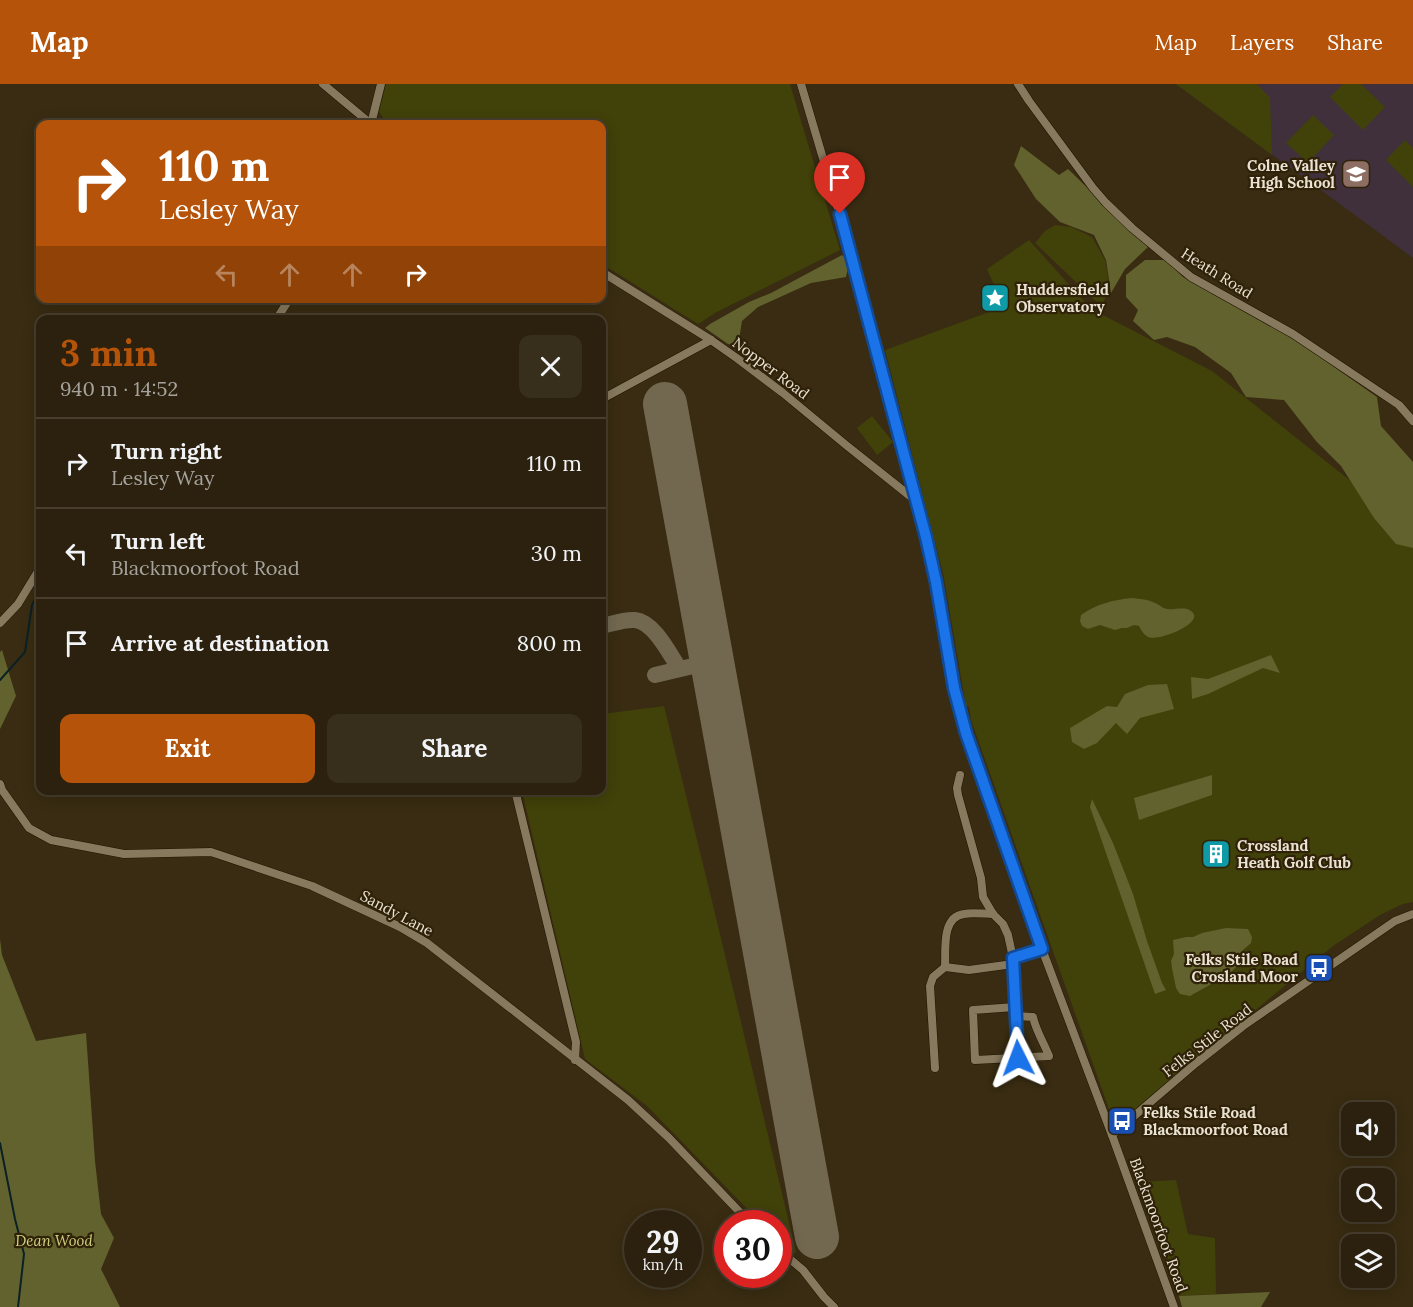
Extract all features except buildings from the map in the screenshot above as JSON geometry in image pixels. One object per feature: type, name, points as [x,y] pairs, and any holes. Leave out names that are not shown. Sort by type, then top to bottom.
[{"type":"street","points":[[323,84],[366,120]]},
{"type":"street","points":[[372,120],[381,84]]},
{"type":"street","name":"Blackmoorfoot Road","points":[[801,84],[851,254],[933,569],[954,688],[966,733],[1173,1307]]},
{"type":"street","name":"Heath Road","points":[[1018,84],[1093,188],[1132,228],[1191,277],[1293,334],[1400,405],[1413,421]]},
{"type":"street","name":"Nopper Road","points":[[606,274],[711,340],[783,393],[915,500]]},
{"type":"street","points":[[606,397],[711,340]]},
{"type":"street","points":[[0,624],[18,604],[36,575]]},
{"type":"street","points":[[960,775],[958,795],[981,878],[983,897],[993,914],[1003,924],[1008,935],[1013,961],[1018,1058]]},
{"type":"street","name":"Sandy Lane","points":[[0,784],[29,828],[51,840],[124,854],[211,852],[312,886],[400,927],[427,943],[628,1100],[669,1138],[738,1210]]},
{"type":"street","points":[[516,795],[576,1042],[575,1060]]},
{"type":"street","points":[[945,967],[946,937],[955,917],[964,914],[993,914]]},
{"type":"street","name":"Felks Stile Road","points":[[1112,1135],[1243,1026],[1395,921],[1413,914]]},
{"type":"street","points":[[935,1068],[930,986],[933,977],[945,967],[969,970],[1013,961],[1042,949]]},
{"type":"street","points":[[1015,1007],[973,1010],[975,1060],[1049,1056],[1041,1037],[1036,1032],[1033,1017],[1016,1016]]},
{"type":"street","points":[[792,1261],[803,1270],[834,1307]]},
{"type":"shaded area","points":[[386,84],[790,84],[840,250],[715,313],[698,324],[606,266],[606,120],[385,120],[379,112]]},
{"type":"shaded area","name":"Colne Valley High School","points":[[1176,84],[1413,84],[1413,258],[1359,218]]},
{"type":"shaded area","points":[[1176,84],[1257,84],[1270,98],[1272,155]]},
{"type":"shaded area","points":[[1343,84],[1361,84],[1385,107],[1363,130],[1330,97]]},
{"type":"shaded area","points":[[1313,115],[1334,135],[1308,163],[1286,143]]},
{"type":"shaded area","points":[[1405,140],[1413,148],[1413,187],[1386,160]]},
{"type":"shaded area","points":[[1055,225],[1071,227],[1092,237],[1105,260],[1110,289],[1101,306],[1035,243],[1045,231]]},
{"type":"shaded area","points":[[1029,240],[1091,309],[1212,371],[1352,482],[1413,539],[1413,902],[1403,904],[1380,915],[1333,946],[1115,1126],[971,720],[969,707],[966,706],[943,573],[885,350],[1003,307],[987,269]]},
{"type":"shaded area","points":[[872,416],[893,442],[877,455],[857,428]]},
{"type":"shaded area","points":[[664,706],[786,1210],[748,1210],[647,1106],[585,1059],[523,795],[606,795],[606,713]]},
{"type":"shaded area","points":[[1176,1180],[1188,1234],[1215,1238],[1216,1294],[1179,1296],[1138,1182]]},
{"type":"shaded area","points":[[792,1235],[796,1252],[794,1254],[792,1252]]},
{"type":"green space","points":[[1021,146],[1059,175],[1068,169],[1148,247],[1125,269],[1111,293],[1106,260],[1094,235],[1060,222],[1036,199],[1014,165]]},
{"type":"green space","points":[[842,255],[847,259],[846,277],[811,283],[758,307],[742,321],[738,346],[728,344],[705,328],[749,302],[771,293]]},
{"type":"green space","points":[[1145,260],[1166,260],[1183,277],[1300,343],[1377,397],[1381,426],[1413,462],[1413,548],[1396,544],[1374,518],[1341,466],[1316,441],[1284,400],[1246,397],[1231,373],[1195,347],[1167,337],[1154,340],[1133,321],[1138,310],[1126,297],[1126,275]]},
{"type":"green space","points":[[1132,598],[1150,601],[1166,609],[1186,609],[1194,615],[1193,620],[1180,630],[1154,638],[1148,637],[1139,626],[1134,625],[1115,630],[1100,625],[1088,629],[1082,626],[1081,615],[1087,611],[1105,603]]},
{"type":"green space","points":[[2,650],[16,696],[0,729],[0,652]]},
{"type":"green space","points":[[1271,655],[1280,673],[1263,668],[1208,694],[1192,699],[1191,677],[1208,679]]},
{"type":"green space","points":[[1167,684],[1174,709],[1140,718],[1127,734],[1116,723],[1097,743],[1084,749],[1072,742],[1070,728],[1107,706],[1117,707],[1125,694],[1148,685]]},
{"type":"green space","points":[[1212,775],[1212,795],[1139,820],[1134,798]]},
{"type":"green space","points":[[1092,799],[1113,843],[1133,894],[1147,941],[1166,990],[1155,994],[1090,807]]},
{"type":"green space","points":[[1226,928],[1248,929],[1252,937],[1251,943],[1241,953],[1239,964],[1229,974],[1190,996],[1180,994],[1176,988],[1171,961],[1174,954],[1173,940]]},
{"type":"green space","name":"Dean Wood","points":[[0,939],[2,955],[36,1041],[86,1033],[101,1214],[114,1238],[101,1269],[120,1307],[0,1307]]},
{"type":"green space","points":[[1270,1292],[1261,1307],[1182,1307],[1179,1296]]},
{"type":"waterway","points":[[0,680],[25,652],[32,605],[36,597]]},
{"type":"waterway","points":[[0,1143],[24,1254],[18,1307]]},
{"type":"taxiway","points":[[606,625],[627,620],[642,622],[655,632],[679,668]]},
{"type":"taxiway","points":[[655,675],[693,666],[701,670],[717,693]]},
{"type":"runway","points":[[665,404],[817,1237]]},
{"type":"place","name":"Colne Valley High School","points":[[1356,174]]},
{"type":"place","name":"Huddersfield Observatory","points":[[995,298]]},
{"type":"place","name":"Crossland Heath Golf Club","points":[[1216,854]]},
{"type":"place","name":"Felks Stile Road Crosland Moor","points":[[1319,968]]},
{"type":"place","name":"Felks Stile Road Blackmoorfoot Road","points":[[1122,1121]]},
{"type":"route","points":[[840,214],[926,537],[954,688],[966,733],[1042,949],[1013,958],[1018,1058]]}]
